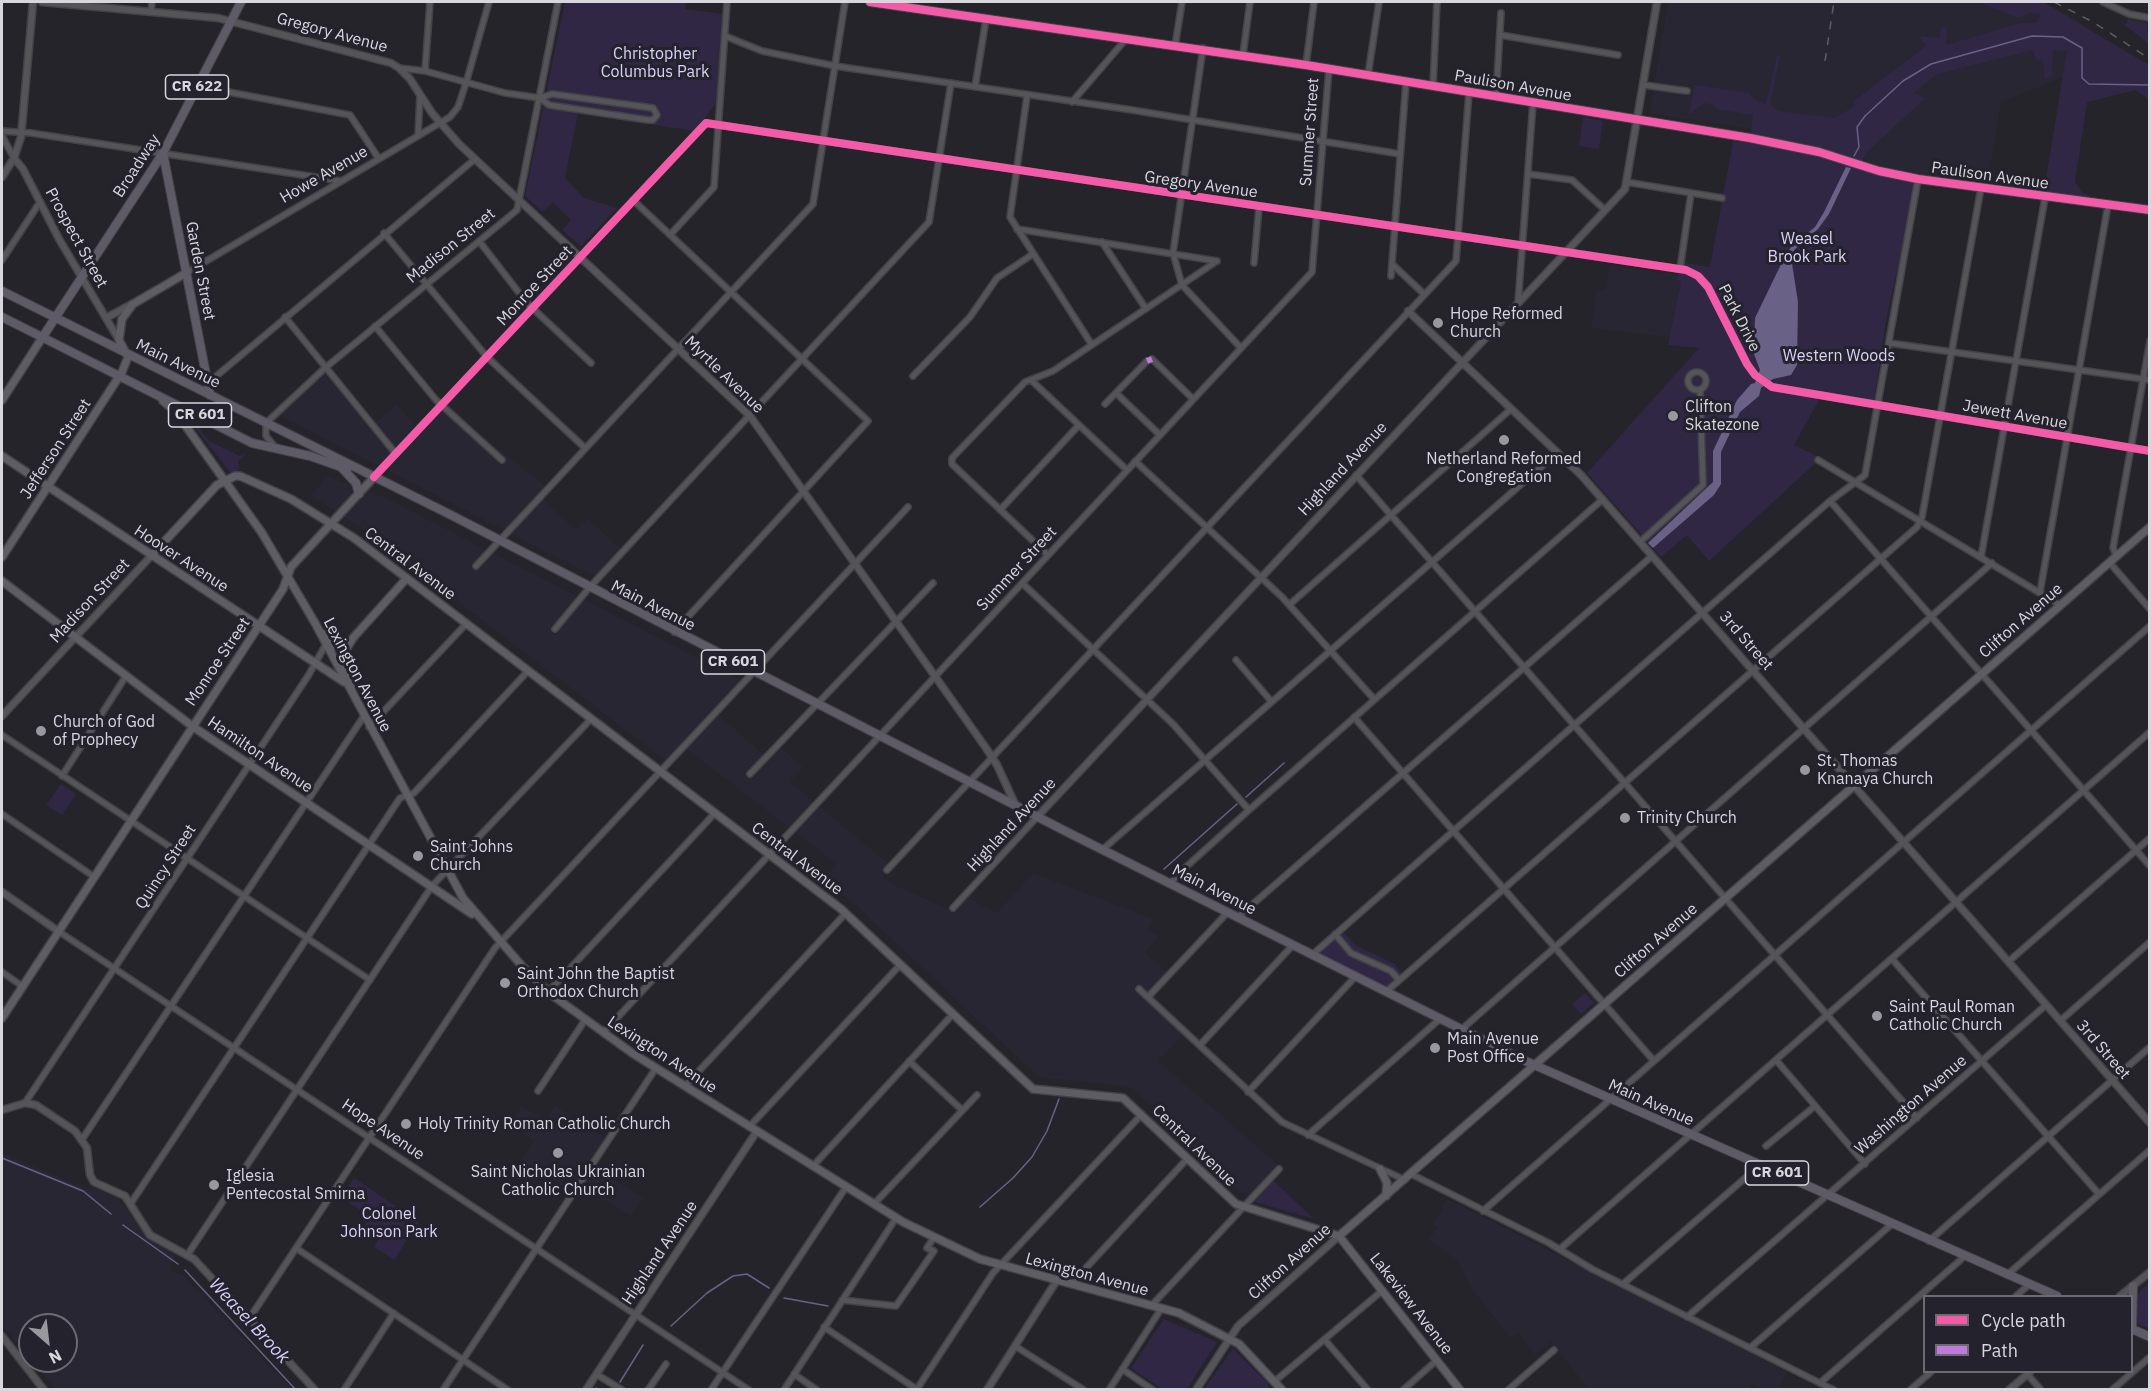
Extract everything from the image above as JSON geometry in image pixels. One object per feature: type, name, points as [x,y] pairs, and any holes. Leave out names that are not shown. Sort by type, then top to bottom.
[{"type":"main road","name":"Broadway","points":[[42,338],[163,153],[241,2]]},
{"type":"main road","name":"Paulison Avenue","points":[[870,2],[912,4],[986,19],[1306,64],[1820,152],[1890,174],[1918,179],[2045,198],[2150,210]]},
{"type":"main road","name":"Garden Street","points":[[163,153],[210,394]]},
{"type":"main road","name":"Howe Avenue","points":[[133,304],[186,273]]},
{"type":"main road","name":"Main Avenue","points":[[2,291],[374,477],[1102,850],[1534,1065],[2055,1295]]},
{"type":"main road","points":[[119,340],[122,319],[133,304]]},
{"type":"main road","name":"Main Avenue","points":[[2,317],[252,442],[374,477]]},
{"type":"main road","points":[[2,400],[42,338]]},
{"type":"main road","name":"Prospect Street","points":[[119,340],[128,354]]},
{"type":"main road","name":"Jefferson Street","points":[[2,557],[119,376],[128,354]]},
{"type":"main road","name":"Lexington Avenue","points":[[147,390],[175,411],[226,480],[288,576],[463,898],[480,920],[549,991],[603,1033],[656,1068],[896,1218],[999,1265],[1179,1313],[1230,1338],[1278,1386]]},
{"type":"main road","name":"Hoover Avenue","points":[[2,456],[346,683]]},
{"type":"main road","points":[[338,465],[355,481],[359,494]]},
{"type":"main road","name":"Madison Street","points":[[151,556],[217,485],[235,476]]},
{"type":"main road","name":"Central Avenue","points":[[235,476],[240,476],[291,499],[332,524],[715,813],[845,914],[1033,1089],[1123,1098],[1232,1202],[1339,1236]]},
{"type":"main road","name":"Monroe Street","points":[[2,1018],[283,589],[291,567],[374,477]]},
{"type":"main road","name":"Clifton Avenue","points":[[1339,1236],[2150,527]]},
{"type":"main road","points":[[310,613],[335,647],[342,648],[354,638],[406,579]]},
{"type":"main road","name":"Hamilton Avenue","points":[[2,581],[192,726],[480,920]]},
{"type":"main road","points":[[352,692],[351,682],[341,659],[354,638]]},
{"type":"main road","points":[[1380,1169],[1387,1183],[1386,1196]]},
{"type":"main road","name":"Lakeview Avenue","points":[[1339,1236],[1460,1389]]},
{"type":"main road","points":[[2133,1286],[2133,1295]]},
{"type":"main road","points":[[2133,1329],[2150,1337]]},
{"type":"street","points":[[2,177],[14,158],[21,132],[33,2]]},
{"type":"street","name":"Gregory Avenue","points":[[42,2],[231,21],[391,63],[399,68],[540,98],[549,105],[653,120],[657,115],[653,108],[552,94],[540,98]]},
{"type":"street","points":[[151,12],[152,2]]},
{"type":"street","points":[[425,72],[430,2]]},
{"type":"street","name":"Howe Avenue","points":[[186,273],[455,113],[489,2]]},
{"type":"street","name":"Madison Street","points":[[266,423],[325,368],[512,214],[519,200],[558,2]]},
{"type":"street","points":[[670,235],[714,187],[727,2]]},
{"type":"street","points":[[476,566],[813,204],[845,2]]},
{"type":"street","points":[[1175,46],[1182,2]]},
{"type":"street","points":[[1243,54],[1250,2]]},
{"type":"street","points":[[1306,64],[1314,2]]},
{"type":"street","points":[[1368,75],[1379,2]]},
{"type":"street","points":[[1433,86],[1437,2]]},
{"type":"street","name":"Highland Avenue","points":[[953,908],[1625,189],[1657,2]]},
{"type":"street","points":[[2103,2],[2129,14],[2150,18]]},
{"type":"street","points":[[1496,97],[1501,13]]},
{"type":"street","points":[[975,87],[986,19]]},
{"type":"street","points":[[1500,35],[1618,55]]},
{"type":"street","points":[[725,36],[762,51],[835,66],[1400,154]]},
{"type":"street","points":[[1072,102],[1126,39]]},
{"type":"street","points":[[1203,48],[1173,253],[1182,285],[1241,348]]},
{"type":"street","name":"Myrtle Avenue","points":[[399,68],[440,123],[475,159],[750,416],[992,757],[1017,807]]},
{"type":"street","name":"Summer Street","points":[[603,1033],[1312,272],[1329,69]]},
{"type":"street","points":[[1391,276],[1406,82]]},
{"type":"street","points":[[555,628],[589,588],[927,225],[951,83]]},
{"type":"street","points":[[1644,85],[1687,91]]},
{"type":"street","points":[[197,86],[351,115],[379,159]]},
{"type":"street","points":[[887,870],[1456,261],[1469,92]]},
{"type":"street","points":[[418,136],[420,96]]},
{"type":"street","points":[[1027,96],[1010,212],[1017,229],[1092,345]]},
{"type":"street","points":[[608,115],[609,102]]},
{"type":"street","points":[[1518,303],[1533,103]]},
{"type":"street","points":[[620,116],[622,104]]},
{"type":"street","name":"Monroe Street","points":[[374,477],[702,126],[706,123],[719,125]]},
{"type":"street","name":"Gregory Avenue","points":[[719,125],[1680,269]]},
{"type":"street","points":[[2,131],[342,181]]},
{"type":"street","name":"Prospect Street","points":[[2,136],[119,340]]},
{"type":"street","points":[[208,383],[475,159]]},
{"type":"street","points":[[1528,174],[1572,180],[1605,210]]},
{"type":"street","points":[[1313,954],[1830,501],[1865,476],[1918,179]]},
{"type":"street","points":[[1626,182],[1722,198]]},
{"type":"street","points":[[1388,991],[1881,559],[1920,521],[1981,189]]},
{"type":"street","points":[[1680,269],[1691,193]]},
{"type":"street","points":[[1981,557],[2045,198]]},
{"type":"street","points":[[633,200],[868,421],[674,632]]},
{"type":"street","points":[[2,260],[40,202]]},
{"type":"street","points":[[2040,592],[2108,205]]},
{"type":"street","points":[[1254,264],[1259,207]]},
{"type":"street","points":[[1017,229],[1218,261],[1053,371],[1025,382],[952,458],[955,467],[1048,555]]},
{"type":"street","points":[[384,233],[487,357],[585,448]]},
{"type":"street","points":[[479,241],[532,309],[591,363]]},
{"type":"street","points":[[1102,242],[1146,309]]},
{"type":"street","points":[[913,376],[970,317],[997,278],[1033,254]]},
{"type":"street","points":[[1392,264],[1424,294]]},
{"type":"street","name":"Park Drive","points":[[1680,269],[1698,276],[1708,287],[1743,357],[1755,375],[1771,386],[1876,405]]},
{"type":"street","name":"Howe Avenue","points":[[106,318],[133,304]]},
{"type":"street","name":"3rd Street","points":[[1408,311],[1603,500],[2046,1005]]},
{"type":"street","points":[[285,317],[396,454]]},
{"type":"street","points":[[375,326],[442,405],[502,459]]},
{"type":"street","points":[[2116,555],[2113,548],[2150,341]]},
{"type":"street","points":[[1889,343],[2150,380]]},
{"type":"street","points":[[1105,404],[1149,360],[1193,399]]},
{"type":"street","points":[[1031,380],[1127,470]]},
{"type":"street","points":[[1640,542],[1703,485],[1700,390]]},
{"type":"street","points":[[1116,393],[1160,435]]},
{"type":"street","name":"Jewett Avenue","points":[[1876,405],[2150,451]]},
{"type":"street","points":[[1290,605],[1510,409]]},
{"type":"street","points":[[266,423],[266,436],[277,448]]},
{"type":"street","points":[[1000,510],[1079,425]]},
{"type":"street","points":[[1102,850],[1557,453]]},
{"type":"street","points":[[1818,460],[2060,605]]},
{"type":"street","points":[[1135,461],[1282,597],[1374,699]]},
{"type":"street","points":[[1356,475],[1917,1118]]},
{"type":"street","points":[[1171,884],[1176,876],[1374,699],[1603,500]]},
{"type":"street","points":[[1830,501],[2150,866]]},
{"type":"street","points":[[249,1319],[501,942],[908,507]]},
{"type":"street","name":"Madison Street","points":[[2,716],[151,556]]},
{"type":"street","points":[[1238,917],[1652,556]]},
{"type":"street","points":[[2109,562],[2150,609]]},
{"type":"street","points":[[1462,1029],[1992,563]]},
{"type":"street","points":[[750,774],[933,583]]},
{"type":"street","points":[[1022,583],[1147,699],[1250,810]]},
{"type":"street","points":[[369,727],[466,624]]},
{"type":"street","points":[[1483,1211],[2150,626]]},
{"type":"street","name":"Quincy Street","points":[[25,1103],[250,764],[326,644]]},
{"type":"street","points":[[1236,660],[1271,701]]},
{"type":"street","points":[[131,1203],[400,798],[414,793],[528,671]]},
{"type":"street","points":[[62,776],[126,676]]},
{"type":"street","points":[[83,1138],[364,716]]},
{"type":"street","points":[[1354,717],[1654,1061]]},
{"type":"street","points":[[188,1254],[432,886],[591,719]]},
{"type":"street","points":[[1560,1249],[2150,732]]},
{"type":"street","points":[[2,735],[370,980]]},
{"type":"street","points":[[549,991],[715,813]]},
{"type":"street","points":[[2,814],[93,876]]},
{"type":"street","points":[[2008,962],[2150,838]]},
{"type":"street","name":"Hope Avenue","points":[[2,892],[57,931],[749,1389]]},
{"type":"street","points":[[1148,997],[1228,912]]},
{"type":"street","points":[[685,1086],[845,914]]},
{"type":"street","points":[[1335,934],[1351,953],[1391,971],[1399,980]]},
{"type":"street","points":[[2046,1005],[2060,1021],[2150,942]]},
{"type":"street","points":[[1200,1046],[1293,945]]},
{"type":"street","points":[[1892,958],[2099,1194]]},
{"type":"street","points":[[749,1126],[900,965]]},
{"type":"street","points":[[2,972],[22,986]]},
{"type":"street","points":[[1248,1092],[1356,976]]},
{"type":"street","points":[[1139,989],[1282,1122],[1405,1179]]},
{"type":"street","name":"Washington Avenue","points":[[1687,1317],[2046,1005]]},
{"type":"street","points":[[813,1166],[953,1014]]},
{"type":"street","points":[[1308,1135],[1441,1018]]},
{"type":"street","points":[[538,1091],[585,1020]]},
{"type":"street","name":"3rd Street","points":[[2060,1021],[2150,1123]]},
{"type":"street","points":[[1929,1241],[2150,1047]]},
{"type":"street","points":[[1776,1060],[1865,1164]]},
{"type":"street","points":[[909,1061],[962,1110]]},
{"type":"street","points":[[442,1389],[656,1068]]},
{"type":"street","points":[[874,1204],[977,1095]]},
{"type":"street","points":[[2,1110],[25,1103],[41,1108],[72,1128],[83,1138],[87,1148],[90,1174],[94,1182],[121,1193],[131,1203],[150,1234],[188,1254],[315,1389]]},
{"type":"street","points":[[1766,1146],[1815,1106]]},
{"type":"street","points":[[824,1327],[918,1389],[999,1265],[1142,1114]]},
{"type":"street","name":"Highland Avenue","points":[[586,1389],[757,1131]]},
{"type":"street","points":[[2007,1275],[2150,1150]]},
{"type":"street","points":[[1071,1284],[1187,1159]]},
{"type":"street","points":[[1623,1284],[1759,1166]]},
{"type":"street","points":[[1151,1306],[1280,1169]]},
{"type":"street","points":[[1411,1174],[1560,1249],[1687,1317],[1834,1389]]},
{"type":"street","points":[[711,1389],[846,1187]]},
{"type":"street","points":[[784,1389],[896,1218]]},
{"type":"street","points":[[1750,1348],[1892,1224]]},
{"type":"street","name":"Clifton Avenue","points":[[1196,1389],[1238,1326],[1339,1236]]},
{"type":"street","points":[[842,1300],[896,1306],[934,1251],[927,1248],[934,1237]]},
{"type":"street","points":[[296,1248],[508,1389]]},
{"type":"street","points":[[1820,1383],[1965,1256]]},
{"type":"street","points":[[2121,1295],[2150,1272]]},
{"type":"street","points":[[987,1389],[1057,1280]]},
{"type":"street","points":[[2017,1295],[2030,1284]]},
{"type":"street","points":[[1278,1386],[1325,1340],[1383,1290]]},
{"type":"street","points":[[1109,1389],[1161,1309]]},
{"type":"street","points":[[344,1389],[394,1313]]},
{"type":"street","points":[[2,1337],[43,1389]]},
{"type":"street","points":[[1325,1340],[1368,1389]]},
{"type":"street","points":[[1015,1346],[1084,1389]]},
{"type":"street","points":[[1508,1389],[1554,1350]]},
{"type":"street","points":[[2133,1371],[2150,1357]]},
{"type":"street","points":[[1403,1389],[1437,1360]]},
{"type":"street","points":[[648,1389],[666,1364]]},
{"type":"street","points":[[1122,1369],[1152,1389]]},
{"type":"street","points":[[1910,1389],[1929,1373]]},
{"type":"street","points":[[2009,1389],[2027,1373]]},
{"type":"street","points":[[2029,1373],[2041,1389]]},
{"type":"street","points":[[2112,1389],[2131,1373]]},
{"type":"street","points":[[596,1374],[619,1388]]},
{"type":"street","points":[[794,1374],[817,1389]]},
{"type":"shaded area","points":[[1668,2],[2043,2],[2081,22],[2066,52],[2064,77],[2001,102],[1987,185],[1890,170],[1863,160],[1866,153],[1829,141],[1650,113]]},
{"type":"shaded area","points":[[1846,167],[1851,168],[1829,214],[1818,229],[1795,249],[1791,257],[1798,302],[1797,365],[1791,375],[1773,379],[1761,388],[1759,396],[1740,412],[1721,452],[1721,484],[1714,495],[1653,548],[1648,543],[1713,482],[1713,451],[1737,400],[1751,384],[1755,383],[1760,370],[1754,354],[1755,318],[1786,254],[1815,227]]},
{"type":"shaded area","points":[[1610,265],[1677,275],[1676,280],[1681,280],[1670,337],[1591,328],[1596,291],[1605,291]]},
{"type":"shaded area","points":[[325,368],[372,426],[397,405],[419,430],[443,405],[548,488],[540,496],[576,530],[587,518],[624,552],[600,579],[273,412]]},
{"type":"shaded area","points":[[327,476],[384,497],[744,682],[715,712],[766,757],[778,745],[803,767],[790,782],[891,866],[883,876],[896,886],[950,910],[970,890],[972,900],[997,913],[1033,873],[1153,919],[1148,930],[1159,936],[1145,952],[1170,975],[1148,998],[1184,1033],[1158,1061],[1282,1168],[1252,1195],[1239,1191],[1134,1089],[1039,1077],[849,899],[823,880],[837,864],[684,747],[669,763],[362,528],[311,496]]},
{"type":"shaded area","points":[[555,1106],[605,1138],[588,1163],[643,1198],[631,1216],[577,1182],[570,1191],[522,1160],[534,1141],[510,1124],[521,1107],[546,1119]]},
{"type":"shaded area","points":[[2,1153],[85,1188],[91,1186],[119,1199],[143,1231],[176,1256],[169,1270],[184,1276],[291,1389],[56,1389],[42,1373],[78,1373],[78,1313],[18,1313],[18,1345],[2,1325]]},
{"type":"shaded area","points":[[1447,1199],[1787,1372],[1778,1389],[1764,1389],[1752,1384],[1748,1390],[1589,1389],[1551,1342],[1535,1355],[1519,1333],[1511,1338],[1474,1292],[1458,1261],[1429,1240],[1437,1228],[1433,1225]]},
{"type":"green space","name":"Christopher Columbus Park","points":[[565,2],[686,2],[685,9],[723,14],[716,103],[695,131],[578,114],[565,178],[584,198],[617,208],[581,246],[562,230],[571,220],[553,202],[543,212],[525,196]]},
{"type":"green space","name":"Weasel Brook Park","points":[[1979,2],[2043,2],[2149,65],[2149,99],[2135,90],[2087,102],[2075,182],[2083,193],[2108,205],[2043,197],[2067,50],[2053,51],[2052,76],[2045,79],[2043,59],[2036,60],[2033,50],[1937,74],[1914,93],[1925,98],[1866,153],[1861,165],[1918,179],[1887,315],[1874,401],[1820,393],[1818,402],[1794,445],[1821,458],[1709,561],[1687,535],[1661,557],[1587,473],[1699,348],[1668,345],[1681,281],[1676,280],[1681,262],[1710,267],[1733,141],[1814,150],[1751,133],[1753,115],[1717,109],[1714,105],[1704,103],[1689,114],[1695,85],[1748,93],[1758,102],[1766,104],[1777,55],[1780,55],[1770,104],[1778,111],[1835,118],[1855,106],[1853,102],[1926,46],[1919,36],[1939,38],[1941,27],[1947,28],[1946,45],[2022,23],[2037,23],[2041,14],[2030,13],[2018,18]]},
{"type":"green space","points":[[2116,18],[2126,24],[2128,19],[2147,23],[2149,44]]},
{"type":"green space","points":[[1583,117],[1603,121],[1599,149],[1579,146]]},
{"type":"green space","points":[[192,419],[209,441],[240,456],[246,453],[238,462],[240,467],[237,471],[231,473],[190,421]]},
{"type":"green space","points":[[61,784],[76,794],[62,815],[46,805]]},
{"type":"green space","points":[[1341,929],[1355,945],[1395,964],[1404,976],[1387,991],[1313,954]]},
{"type":"green space","points":[[1585,993],[1594,1003],[1581,1014],[1572,1004]]},
{"type":"green space","name":"Colonel Johnson Park","points":[[354,1178],[419,1222],[394,1260],[374,1247],[379,1238],[364,1226],[370,1216],[341,1198]]},
{"type":"green space","points":[[1273,1181],[1275,1182],[1314,1219],[1255,1202]]},
{"type":"green space","points":[[2149,1283],[2149,1329],[2133,1321],[2133,1298]]},
{"type":"green space","points":[[1164,1319],[1217,1342],[1187,1389],[1162,1389],[1131,1368]]},
{"type":"green space","points":[[1233,1349],[1268,1383],[1268,1389],[1204,1389]]},
{"type":"waterway","name":"Weasel Brook","points":[[1854,156],[1859,147],[1857,127],[1865,116],[1903,81],[1931,64],[2032,36],[2063,37],[2082,48],[2082,78],[2089,84],[2150,85]]},
{"type":"waterway","name":"Weasel Brook","points":[[1246,797],[1284,763]]},
{"type":"waterway","name":"Weasel Brook","points":[[1164,869],[1237,804]]},
{"type":"waterway","name":"Weasel Brook","points":[[980,1207],[1013,1178],[1032,1157],[1047,1131],[1059,1099]]},
{"type":"waterway","name":"Weasel Brook","points":[[2,1158],[83,1191],[111,1214]]},
{"type":"waterway","name":"Weasel Brook","points":[[123,1225],[178,1264]]},
{"type":"waterway","name":"Weasel Brook","points":[[185,1270],[296,1390]]},
{"type":"waterway","name":"Weasel Brook","points":[[671,1326],[707,1293],[733,1276],[747,1274],[769,1288]]},
{"type":"waterway","name":"Weasel Brook","points":[[784,1298],[828,1306]]},
{"type":"waterway","name":"Weasel Brook","points":[[620,1382],[643,1345]]},
{"type":"railway","points":[[1825,61],[1834,2]]},
{"type":"railway","points":[[2054,2],[2093,22],[2150,59]]},
{"type":"marked path","points":[[1147,361],[1152,359]]},
{"type":"cycle path","points":[[870,2],[1306,65],[1750,138],[1819,152],[1879,171],[1918,179],[2150,210]]},
{"type":"cycle path","points":[[374,477],[706,123],[1686,270],[1698,276],[1708,287],[1747,364],[1755,375],[1772,387],[2150,451]]},
{"type":"place","name":"Hope Reformed Church","points":[[1438,323]]},
{"type":"place","name":"Clifton Skatezone","points":[[1673,416]]},
{"type":"place","name":"Netherland Reformed Congregation","points":[[1504,440]]},
{"type":"place","name":"Church of God of Prophecy","points":[[41,731]]},
{"type":"place","name":"St. Thomas Knanaya Church","points":[[1805,770]]},
{"type":"place","name":"Trinity Church","points":[[1625,818]]},
{"type":"place","name":"Saint Johns Church","points":[[418,856]]},
{"type":"place","name":"Saint John the Baptist Orthodox Church","points":[[505,983]]},
{"type":"place","name":"Saint Paul Roman Catholic Church","points":[[1877,1016]]},
{"type":"place","name":"Main Avenue Post Office","points":[[1435,1048]]},
{"type":"place","name":"Holy Trinity Roman Catholic Church","points":[[406,1124]]},
{"type":"place","name":"Saint Nicholas Ukrainian Catholic Church","points":[[558,1153]]},
{"type":"place","name":"Iglesia Pentecostal Smirna","points":[[214,1185]]},
{"type":"park label","name":"Western Woods","points":[[1839,356]]}]
